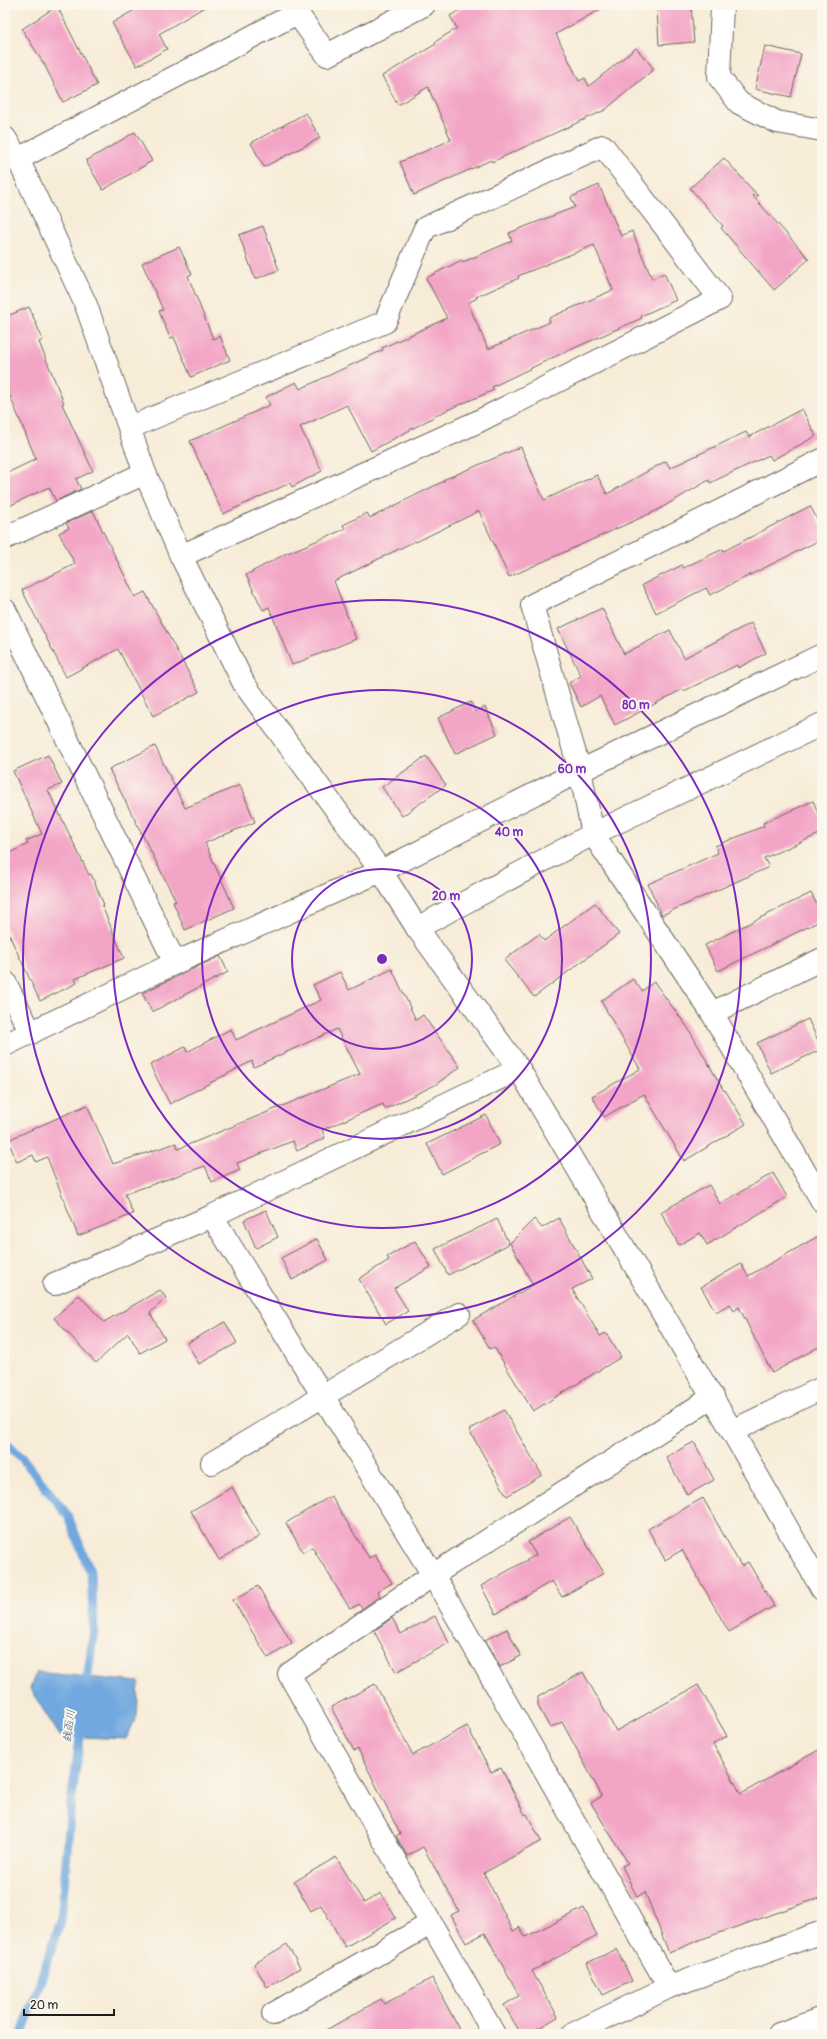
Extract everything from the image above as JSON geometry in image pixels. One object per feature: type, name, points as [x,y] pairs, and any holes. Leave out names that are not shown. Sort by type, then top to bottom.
[{"type":"main road","points":[[18,159],[294,9],[328,55],[424,5]]},
{"type":"main road","points":[[722,5],[719,77],[739,103],[777,122],[822,130]]},
{"type":"main road","points":[[5,138],[18,159],[86,305],[131,427],[145,473],[181,556],[244,684],[381,871],[417,928],[519,1069],[713,1397],[822,1589]]},
{"type":"main road","points":[[131,427],[385,322],[425,228],[603,146],[720,299],[477,422],[181,556]]},
{"type":"main road","points":[[822,460],[532,605],[580,771],[593,834],[712,1013],[816,1175],[822,1200]]},
{"type":"main road","points":[[5,538],[145,473]]},
{"type":"main road","points":[[5,610],[175,963]]},
{"type":"main road","points":[[5,1045],[175,963],[381,871],[580,771],[822,655]]},
{"type":"main road","points":[[417,928],[593,834],[822,724]]},
{"type":"main road","points":[[712,1013],[822,959]]},
{"type":"main road","points":[[5,982],[31,1032]]},
{"type":"main road","points":[[54,1284],[212,1216],[519,1069]]},
{"type":"main road","points":[[212,1216],[433,1575],[669,1987]]},
{"type":"main road","points":[[212,1463],[459,1314]]},
{"type":"main road","points":[[732,1431],[822,1388]]},
{"type":"main road","points":[[494,2034],[289,1674],[433,1575],[713,1397]]},
{"type":"main road","points":[[272,2014],[430,1924]]},
{"type":"main road","points":[[573,2034],[669,1987],[822,1932]]},
{"type":"main road","points":[[779,2034],[822,2018]]},
{"type":"water","points":[[36,1672],[139,1682],[137,1716],[126,1739],[60,1736],[30,1689]]},
{"type":"building","points":[[143,5],[208,5],[159,34],[167,49],[137,66],[112,23]]},
{"type":"building","points":[[468,5],[608,5],[556,34],[579,81],[585,78],[589,86],[636,48],[654,69],[605,110],[492,162],[491,160],[414,195],[400,162],[451,140],[428,87],[398,105],[382,76],[436,44],[435,42],[457,28],[450,16]]},
{"type":"building","points":[[57,6],[97,85],[63,102],[44,64],[22,29]]},
{"type":"building","points":[[691,6],[694,42],[659,45],[657,8]]},
{"type":"building","points":[[765,46],[801,54],[791,97],[755,89]]},
{"type":"building","points":[[306,113],[320,138],[264,167],[251,143]]},
{"type":"building","points":[[135,132],[152,161],[103,190],[86,161]]},
{"type":"building","points":[[724,158],[758,196],[752,195],[809,259],[774,290],[721,228],[723,226],[690,188]]},
{"type":"building","points":[[599,185],[621,236],[632,231],[652,279],[664,273],[676,300],[641,316],[642,318],[552,358],[492,387],[494,390],[445,411],[371,451],[347,405],[300,427],[322,471],[292,487],[290,483],[223,514],[190,441],[270,405],[266,397],[296,382],[300,389],[383,350],[382,348],[447,318],[426,278],[462,260],[463,262],[512,241],[509,233],[575,207],[571,197]],"holes":[[[594,245],[613,290],[549,318],[550,322],[488,349],[468,303],[477,298],[476,297],[519,278],[518,276]]]},
{"type":"building","points":[[263,226],[279,270],[255,279],[239,235]]},
{"type":"building","points":[[179,247],[192,274],[188,276],[213,339],[220,336],[230,360],[191,377],[174,337],[170,338],[159,311],[163,310],[142,263]]},
{"type":"building","points":[[29,307],[43,340],[39,342],[64,403],[62,404],[93,471],[76,479],[81,489],[56,501],[49,487],[5,508],[5,474],[36,459],[5,384],[5,317]]},
{"type":"building","points":[[802,409],[816,436],[772,460],[769,455],[710,483],[709,480],[656,511],[509,577],[479,511],[334,581],[356,639],[292,665],[269,607],[263,610],[246,575],[285,554],[345,529],[343,525],[367,513],[370,518],[444,481],[443,480],[521,447],[544,500],[597,475],[607,494],[666,461],[670,468],[746,432],[749,437]]},
{"type":"building","points":[[810,506],[822,528],[822,539],[710,595],[706,588],[656,613],[642,585],[682,565],[683,568],[723,549],[724,551]]},
{"type":"building","points":[[93,511],[135,597],[145,592],[199,692],[153,716],[118,649],[66,677],[22,590],[75,564],[59,533],[69,528],[66,523]]},
{"type":"building","points":[[602,608],[624,654],[670,630],[684,658],[751,623],[766,653],[738,668],[737,665],[684,691],[683,689],[615,725],[600,696],[581,707],[569,683],[581,676],[558,629]]},
{"type":"building","points":[[471,702],[475,712],[485,707],[497,734],[455,754],[438,718]]},
{"type":"building","points":[[155,746],[185,808],[240,785],[255,822],[205,843],[234,908],[185,930],[173,902],[176,901],[109,769]]},
{"type":"building","points":[[48,755],[62,784],[48,790],[89,875],[91,874],[104,905],[102,906],[124,958],[75,979],[77,983],[40,1001],[5,926],[5,855],[28,844],[26,841],[42,834],[13,771]]},
{"type":"building","points":[[426,756],[446,785],[402,816],[382,787]]},
{"type":"building","points":[[813,801],[822,822],[822,833],[764,858],[769,867],[662,915],[648,884],[718,853],[715,846],[764,826],[763,823]]},
{"type":"building","points":[[811,893],[822,915],[822,920],[718,971],[705,945]]},
{"type":"building","points":[[595,903],[619,934],[534,997],[504,960],[539,934],[544,941]]},
{"type":"building","points":[[220,956],[228,972],[152,1012],[142,993]]},
{"type":"building","points":[[392,969],[416,1020],[423,1015],[460,1067],[435,1085],[385,1109],[383,1104],[322,1130],[325,1138],[297,1151],[293,1141],[237,1163],[240,1170],[212,1182],[205,1166],[125,1194],[133,1214],[78,1236],[47,1157],[36,1162],[33,1155],[17,1162],[8,1140],[87,1105],[113,1164],[176,1143],[178,1149],[360,1074],[337,1029],[254,1067],[252,1061],[170,1104],[150,1065],[185,1047],[187,1052],[231,1029],[236,1040],[321,1000],[313,985],[340,972],[349,990]]},
{"type":"building","points":[[633,979],[642,991],[654,982],[688,1028],[724,1091],[725,1090],[746,1124],[684,1161],[644,1094],[604,1117],[592,1096],[640,1069],[601,1001]]},
{"type":"building","points":[[808,1019],[822,1049],[771,1073],[757,1043]]},
{"type":"building","points":[[486,1115],[500,1144],[442,1174],[427,1144]]},
{"type":"building","points":[[773,1173],[787,1197],[707,1245],[700,1233],[679,1245],[661,1212],[709,1185],[720,1204]]},
{"type":"building","points":[[266,1210],[278,1237],[256,1248],[244,1220]]},
{"type":"building","points":[[559,1218],[592,1279],[572,1289],[600,1336],[606,1333],[621,1357],[533,1411],[494,1347],[490,1349],[473,1320],[533,1285],[510,1243],[534,1219],[542,1228]]},
{"type":"building","points":[[497,1219],[509,1244],[448,1275],[435,1249]]},
{"type":"building","points":[[822,1234],[822,1345],[772,1373],[739,1307],[734,1311],[730,1304],[716,1312],[701,1287],[741,1264],[748,1276]]},
{"type":"building","points":[[317,1239],[328,1260],[292,1280],[281,1258]]},
{"type":"building","points":[[415,1241],[431,1267],[394,1288],[408,1311],[386,1324],[359,1279],[389,1260],[387,1257]]},
{"type":"building","points":[[160,1290],[166,1298],[150,1313],[165,1339],[140,1353],[128,1333],[96,1363],[54,1318],[79,1295],[104,1322]]},
{"type":"building","points":[[225,1322],[237,1343],[199,1364],[187,1343]]},
{"type":"building","points":[[504,1410],[542,1475],[507,1496],[469,1430]]},
{"type":"building","points":[[694,1442],[714,1480],[687,1495],[666,1457]]},
{"type":"building","points":[[232,1487],[260,1536],[219,1560],[191,1511]]},
{"type":"building","points":[[331,1496],[369,1558],[375,1555],[392,1583],[377,1592],[380,1596],[362,1609],[359,1604],[350,1609],[312,1547],[303,1552],[286,1523]]},
{"type":"building","points":[[703,1498],[741,1566],[748,1562],[774,1606],[729,1632],[682,1550],[665,1560],[648,1529]]},
{"type":"building","points":[[570,1517],[604,1573],[562,1597],[552,1581],[496,1614],[481,1586],[536,1555],[528,1542]]},
{"type":"building","points":[[258,1586],[292,1643],[268,1658],[233,1600]]},
{"type":"building","points":[[435,1616],[449,1643],[396,1672],[374,1631],[392,1618],[401,1634]]},
{"type":"building","points":[[507,1629],[521,1656],[500,1667],[485,1640]]},
{"type":"building","points":[[583,1672],[616,1731],[698,1685],[727,1736],[713,1744],[741,1794],[822,1748],[822,1897],[699,1940],[669,1953],[645,1892],[637,1897],[622,1866],[628,1863],[591,1803],[602,1796],[562,1722],[550,1728],[538,1706],[538,1697]]},
{"type":"building","points":[[375,1684],[413,1755],[467,1726],[491,1772],[501,1768],[525,1815],[527,1814],[541,1841],[484,1873],[513,1931],[520,1927],[525,1937],[584,1908],[597,1936],[532,1971],[558,2017],[528,2034],[521,2034],[504,2005],[519,1996],[485,1933],[466,1943],[451,1915],[459,1911],[423,1847],[407,1856],[396,1836],[400,1834],[358,1749],[354,1751],[331,1707]]},
{"type":"building","points":[[336,1857],[364,1903],[381,1893],[396,1918],[345,1947],[321,1905],[311,1911],[294,1882]]},
{"type":"building","points":[[287,1944],[300,1968],[267,1987],[254,1964]]},
{"type":"building","points":[[617,1949],[632,1981],[603,1995],[587,1963]]},
{"type":"building","points":[[432,1978],[462,2034],[319,2034],[381,1999],[384,2004]]},
{"type":"waterway","name":"銭函川","points":[[5,1442],[23,1459],[68,1516],[91,1574],[94,1630],[86,1688]]},
{"type":"waterway","name":"銭函川","points":[[22,2034],[61,1921],[71,1803],[82,1724]]}]
